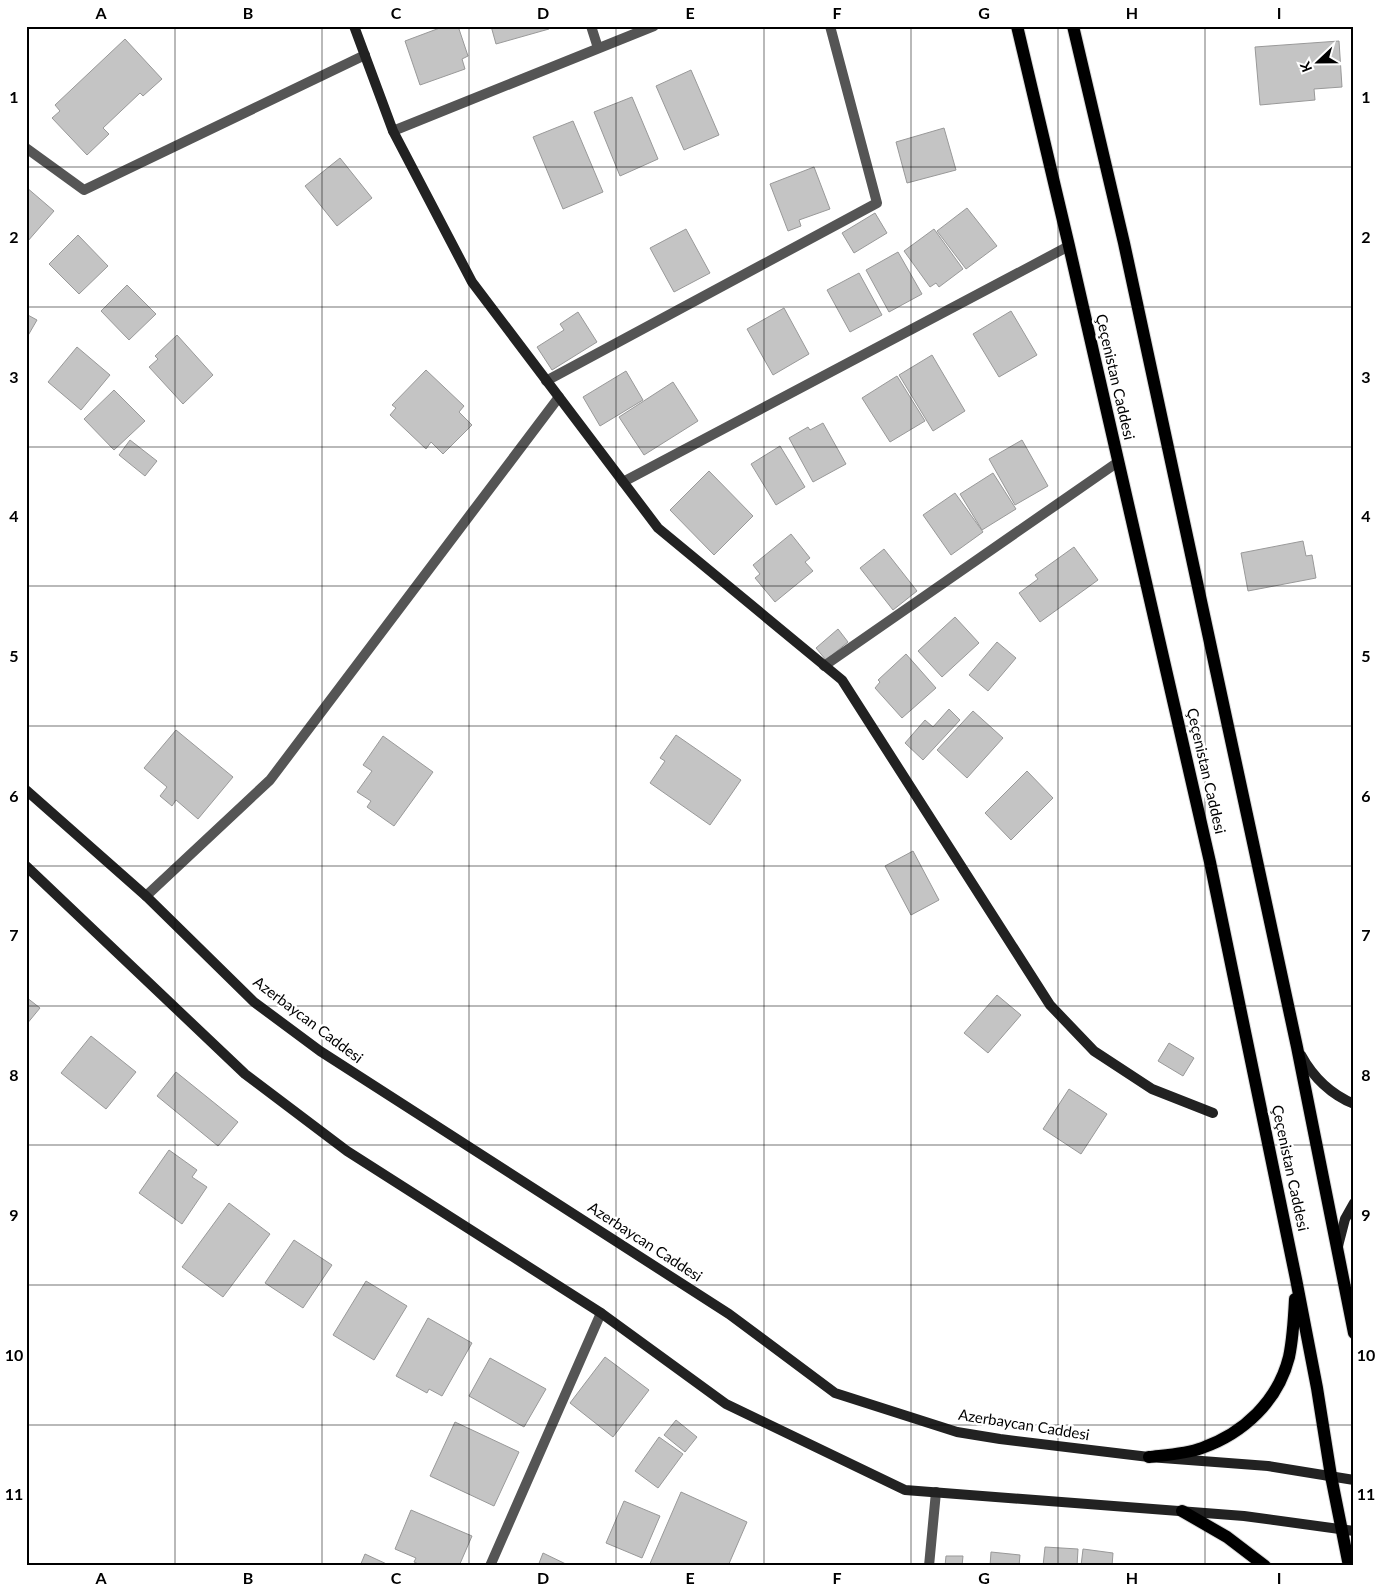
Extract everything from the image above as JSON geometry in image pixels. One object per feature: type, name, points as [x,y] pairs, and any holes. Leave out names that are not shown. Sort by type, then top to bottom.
[{"type":"main road","points":[[354,26],[393,131],[472,282],[658,528],[842,680],[1050,1005],[1094,1051],[1152,1089],[1213,1112]]},
{"type":"main road","name":"Çeçenistan Caddesi","points":[[1017,26],[1210,862],[1318,1388],[1331,1476],[1347,1529],[1349,1566]]},
{"type":"main road","name":"Çeçenistan Caddesi","points":[[1073,26],[1126,253],[1297,1048],[1354,1333]]},
{"type":"main road","name":"Azerbaycan Caddesi","points":[[26,790],[146,896],[254,1002],[320,1051],[729,1314],[835,1393],[957,1432],[1149,1458],[1268,1466],[1354,1480]]},
{"type":"main road","points":[[26,866],[245,1074],[347,1151],[601,1313],[726,1404],[905,1490],[1244,1516],[1347,1529]]},
{"type":"main road","points":[[1297,1048],[1309,1069],[1325,1086],[1342,1099],[1354,1104]]},
{"type":"main road","points":[[1354,1203],[1345,1219],[1337,1249],[1354,1286]]},
{"type":"main road","points":[[1149,1458],[1201,1449],[1241,1429],[1260,1410],[1278,1386],[1288,1359],[1292,1337],[1296,1280]]},
{"type":"main road","points":[[1182,1511],[1227,1537],[1265,1566]]},
{"type":"street","points":[[591,26],[598,48]]},
{"type":"street","points":[[393,131],[654,26]]},
{"type":"street","points":[[546,380],[877,203],[830,26]]},
{"type":"street","points":[[26,148],[84,190],[365,55]]},
{"type":"street","points":[[623,482],[1069,246]]},
{"type":"street","points":[[146,896],[270,780],[559,397]]},
{"type":"street","points":[[824,666],[1118,462]]},
{"type":"street","points":[[490,1566],[601,1313]]},
{"type":"street","points":[[929,1566],[936,1492]]},
{"type":"building","points":[[445,26],[458,26],[468,56],[462,59],[465,69],[420,85],[405,41]]},
{"type":"building","points":[[491,26],[548,26],[549,29],[496,44]]},
{"type":"building","points":[[125,39],[162,79],[143,96],[140,93],[103,128],[109,134],[87,155],[52,118],[60,111],[55,105]]},
{"type":"building","points":[[1339,41],[1342,87],[1314,89],[1315,100],[1260,105],[1255,47]]},
{"type":"building","points":[[691,70],[719,135],[684,150],[656,86]]},
{"type":"building","points":[[632,97],[658,159],[620,176],[594,112]]},
{"type":"building","points":[[573,121],[603,192],[563,209],[533,137]]},
{"type":"building","points":[[944,128],[956,170],[907,183],[896,142]]},
{"type":"building","points":[[340,158],[372,198],[337,226],[305,186]]},
{"type":"building","points":[[814,167],[830,209],[799,220],[801,226],[788,231],[770,184]]},
{"type":"building","points":[[26,187],[54,211],[27,242],[26,241]]},
{"type":"building","points":[[967,208],[997,246],[966,269],[937,231]]},
{"type":"building","points":[[875,213],[887,233],[854,253],[842,233]]},
{"type":"building","points":[[686,229],[710,273],[674,292],[650,248]]},
{"type":"building","points":[[934,229],[963,269],[939,287],[936,283],[930,287],[904,251]]},
{"type":"building","points":[[78,235],[108,266],[79,294],[49,264]]},
{"type":"building","points":[[898,252],[922,294],[889,312],[866,270]]},
{"type":"building","points":[[859,273],[882,315],[850,332],[827,290]]},
{"type":"building","points":[[127,285],[156,314],[129,340],[101,311]]},
{"type":"building","points":[[784,308],[809,354],[773,375],[747,329]]},
{"type":"building","points":[[1011,311],[1037,355],[999,377],[973,334]]},
{"type":"building","points":[[578,312],[597,342],[552,370],[537,347],[564,330],[560,324]]},
{"type":"building","points":[[26,314],[37,320],[26,339]]},
{"type":"building","points":[[177,335],[213,375],[183,404],[149,367],[158,359],[155,356]]},
{"type":"building","points":[[77,347],[110,375],[81,410],[48,382]]},
{"type":"building","points":[[932,355],[965,411],[933,431],[899,375]]},
{"type":"building","points":[[426,370],[464,406],[459,412],[472,425],[443,454],[431,442],[426,449],[390,415],[396,408],[392,405]]},
{"type":"building","points":[[626,371],[643,400],[600,426],[583,397]]},
{"type":"building","points":[[897,376],[925,421],[890,442],[862,398]]},
{"type":"building","points":[[673,382],[698,421],[644,455],[619,417]]},
{"type":"building","points":[[114,390],[145,421],[114,450],[84,419]]},
{"type":"building","points":[[823,423],[846,464],[813,482],[789,438],[808,427],[810,430]]},
{"type":"building","points":[[130,440],[157,461],[145,476],[119,455]]},
{"type":"building","points":[[1022,440],[1048,486],[1015,505],[989,459]]},
{"type":"building","points":[[780,446],[805,487],[776,505],[751,464]]},
{"type":"building","points":[[709,471],[753,516],[714,555],[670,510]]},
{"type":"building","points":[[993,473],[1016,509],[982,530],[960,494]]},
{"type":"building","points":[[955,493],[983,532],[951,555],[923,515]]},
{"type":"building","points":[[791,534],[810,558],[805,562],[813,571],[775,602],[755,578],[760,574],[753,565]]},
{"type":"building","points":[[1303,541],[1306,556],[1312,555],[1316,578],[1248,591],[1241,553]]},
{"type":"building","points":[[1074,547],[1098,580],[1040,622],[1019,593],[1038,579],[1035,575]]},
{"type":"building","points":[[884,549],[917,591],[893,610],[860,568]]},
{"type":"building","points":[[955,617],[979,643],[942,677],[918,651]]},
{"type":"building","points":[[838,629],[848,642],[826,660],[816,648]]},
{"type":"building","points":[[997,642],[1016,658],[988,691],[969,675]]},
{"type":"building","points":[[906,654],[936,688],[902,718],[875,688],[880,682],[878,680]]},
{"type":"building","points":[[949,709],[960,720],[923,760],[905,743],[925,720],[933,727]]},
{"type":"building","points":[[973,711],[1003,738],[967,778],[937,750]]},
{"type":"building","points":[[176,730],[233,777],[198,819],[176,800],[172,806],[160,796],[167,787],[144,768]]},
{"type":"building","points":[[676,735],[741,780],[710,825],[650,783],[665,761],[660,758]]},
{"type":"building","points":[[383,736],[433,772],[394,826],[367,807],[371,801],[357,792],[372,771],[363,765]]},
{"type":"building","points":[[1027,771],[1053,798],[1011,840],[985,813]]},
{"type":"building","points":[[913,851],[939,900],[911,915],[885,866]]},
{"type":"building","points":[[997,995],[1021,1015],[988,1053],[964,1033]]},
{"type":"building","points":[[26,997],[40,1008],[26,1025]]},
{"type":"building","points":[[91,1036],[136,1072],[106,1109],[61,1073]]},
{"type":"building","points":[[1169,1043],[1194,1058],[1183,1076],[1158,1061]]},
{"type":"building","points":[[176,1072],[238,1122],[218,1146],[157,1096]]},
{"type":"building","points":[[1069,1089],[1107,1114],[1081,1154],[1043,1129]]},
{"type":"building","points":[[169,1150],[197,1170],[192,1177],[207,1187],[182,1224],[139,1193]]},
{"type":"building","points":[[229,1203],[270,1234],[223,1297],[182,1267]]},
{"type":"building","points":[[294,1240],[332,1265],[303,1308],[265,1283]]},
{"type":"building","points":[[366,1281],[407,1306],[374,1360],[333,1335]]},
{"type":"building","points":[[428,1318],[472,1343],[442,1396],[429,1389],[427,1393],[396,1376]]},
{"type":"building","points":[[605,1357],[649,1390],[613,1437],[570,1403]]},
{"type":"building","points":[[490,1358],[546,1389],[524,1427],[469,1396]]},
{"type":"building","points":[[676,1420],[697,1437],[685,1452],[664,1435]]},
{"type":"building","points":[[455,1422],[519,1452],[494,1506],[430,1476]]},
{"type":"building","points":[[659,1437],[683,1454],[658,1488],[635,1471]]},
{"type":"building","points":[[681,1492],[747,1522],[728,1566],[649,1566]]},
{"type":"building","points":[[624,1501],[660,1516],[642,1558],[606,1543]]},
{"type":"building","points":[[411,1510],[472,1536],[459,1566],[423,1566],[414,1562],[416,1558],[395,1549]]},
{"type":"building","points":[[1045,1547],[1078,1549],[1077,1566],[1043,1566]]},
{"type":"building","points":[[1083,1549],[1113,1553],[1112,1566],[1081,1566]]},
{"type":"building","points":[[991,1552],[1020,1555],[1019,1566],[990,1566]]},
{"type":"building","points":[[543,1553],[570,1566],[538,1566]]},
{"type":"building","points":[[365,1554],[391,1566],[360,1566]]},
{"type":"building","points":[[946,1556],[963,1556],[962,1566],[945,1566]]}]
